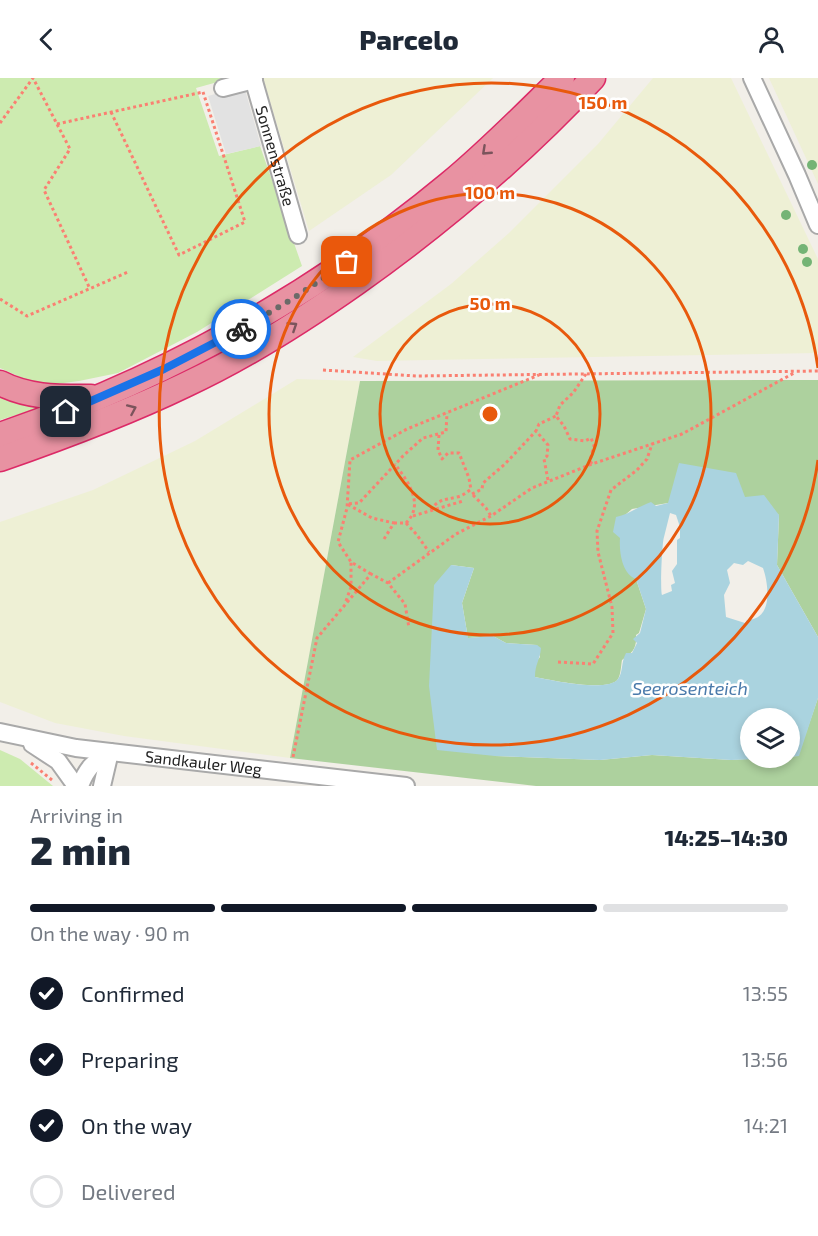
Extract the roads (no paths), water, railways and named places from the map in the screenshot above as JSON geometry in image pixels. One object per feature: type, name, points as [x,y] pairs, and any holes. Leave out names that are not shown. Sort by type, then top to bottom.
[{"type":"highway","points":[[0,435],[102,397],[179,362],[294,298],[347,262],[450,183],[562,78]]},
{"type":"highway","points":[[0,459],[79,432],[187,385],[271,340],[408,246],[468,199],[540,133],[593,78]]},
{"type":"highway","points":[[0,383],[34,395],[102,397]]},
{"type":"street","points":[[752,78],[818,225]]},
{"type":"street","points":[[223,88],[254,79]]},
{"type":"street","name":"Sonnenstraße","points":[[254,79],[298,235]]},
{"type":"street","name":"Sandkauler Weg","points":[[0,732],[110,752],[406,786]]},
{"type":"street","points":[[20,737],[41,748],[58,761],[78,786],[92,764],[110,752]]},
{"type":"street","points":[[102,786],[110,752]]},
{"type":"water","name":"Seerosenteich","points":[[679,463],[736,473],[745,497],[764,495],[779,515],[777,565],[818,637],[818,698],[800,753],[800,708],[740,708],[740,760],[652,755],[600,760],[495,756],[437,750],[429,686],[434,585],[451,565],[474,568],[462,603],[468,638],[493,636],[506,643],[537,645],[541,648],[535,677],[565,683],[603,685],[612,683],[620,677],[626,653],[632,653],[637,643],[633,639],[640,633],[646,609],[636,579],[627,572],[622,562],[620,538],[613,532],[616,517],[651,502],[656,506],[668,503]],"holes":[[[670,513],[676,515],[680,527],[680,538],[677,540],[677,564],[672,571],[675,583],[671,585],[672,591],[662,595],[664,537]],[[748,561],[763,568],[767,583],[767,600],[761,614],[745,623],[726,617],[724,595],[730,583],[727,570],[734,563],[743,565]]]}]
